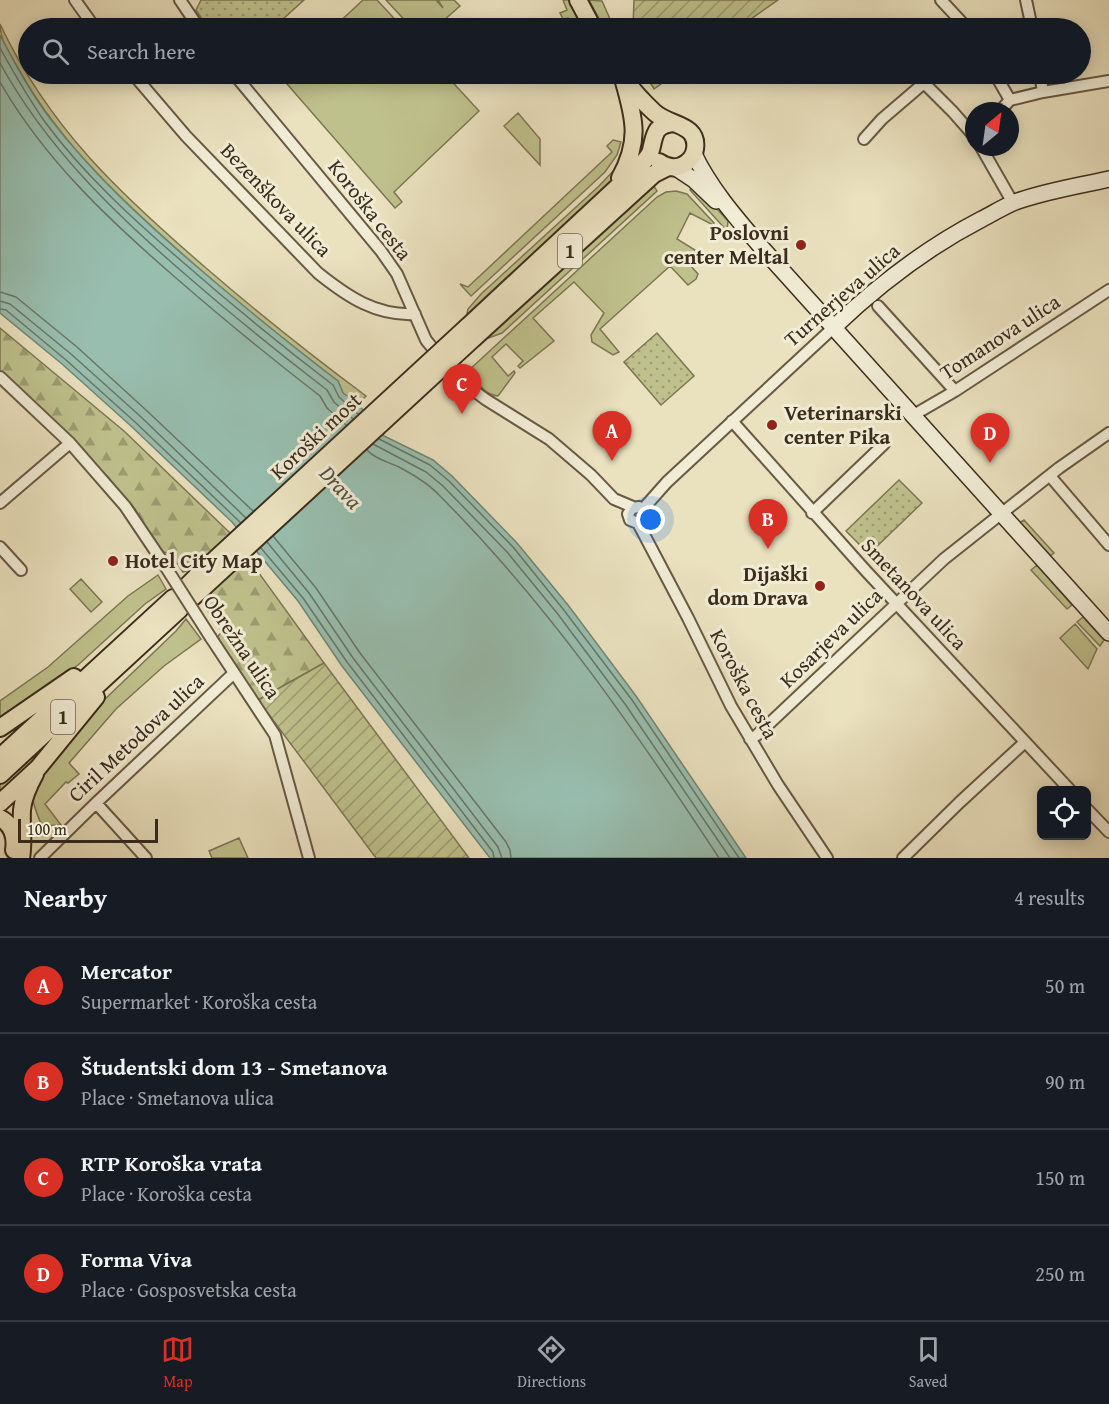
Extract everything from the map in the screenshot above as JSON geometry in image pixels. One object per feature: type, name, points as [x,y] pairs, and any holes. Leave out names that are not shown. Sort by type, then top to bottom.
[{"type":"main road","points":[[578,0],[588,18]]},
{"type":"main road","name":"1","points":[[608,196],[630,160],[635,140],[634,117],[624,84]]},
{"type":"main road","points":[[626,84],[653,141],[654,157],[660,163],[672,167]]},
{"type":"main road","points":[[629,84],[654,112],[662,118],[686,127],[693,135],[696,147],[694,154]]},
{"type":"main road","points":[[653,141],[663,126],[674,123]]},
{"type":"main road","name":"1","points":[[470,333],[640,166],[653,141]]},
{"type":"main road","name":"1","points":[[470,333],[654,174],[690,160],[694,154]]},
{"type":"main road","name":"Koroški most","points":[[195,587],[470,333]]},
{"type":"main road","name":"1","points":[[0,758],[176,604]]},
{"type":"main road","points":[[0,728],[95,660],[120,655]]},
{"type":"main road","points":[[0,803],[38,768],[110,682],[120,655]]},
{"type":"main road","name":"1","points":[[0,775],[120,655]]},
{"type":"main road","points":[[21,858],[24,799],[38,768]]},
{"type":"main road","points":[[0,818],[12,828],[15,844],[13,858]]},
{"type":"street","points":[[75,0],[88,18]]},
{"type":"street","points":[[180,0],[193,18]]},
{"type":"street","points":[[1026,0],[1030,18]]},
{"type":"street","points":[[943,2],[958,18]]},
{"type":"street","points":[[1001,84],[1010,100],[1109,81]]},
{"type":"street","name":"Bezenškova ulica","points":[[142,84],[186,136],[318,273],[342,292],[368,307],[390,313],[416,314]]},
{"type":"street","name":"Koroška cesta","points":[[242,84],[381,251],[397,274],[426,340],[457,378],[485,399],[549,439],[591,474],[614,499],[636,514],[731,706],[827,858]]},
{"type":"street","points":[[864,139],[882,119],[923,84]]},
{"type":"street","points":[[925,84],[965,126]]},
{"type":"street","points":[[1042,84],[1043,92]]},
{"type":"street","points":[[694,154],[732,213],[1109,633]]},
{"type":"street","points":[[986,156],[1013,203]]},
{"type":"street","points":[[672,167],[694,180],[732,213]]},
{"type":"street","name":"Turnerjeva ulica","points":[[636,514],[667,482],[858,304],[921,255],[953,234],[1013,203],[1109,179]]},
{"type":"street","name":"Tomanova ulica","points":[[912,416],[955,392],[1109,290]]},
{"type":"street","points":[[878,306],[955,392]]},
{"type":"street","name":"Obrežna ulica","points":[[0,376],[70,443],[125,506],[265,717],[275,735],[309,858]]},
{"type":"street","name":"Smetanova ulica","points":[[732,421],[812,513],[1066,786]]},
{"type":"street","name":"Kosarjeva ulica","points":[[750,739],[757,735],[944,559],[1059,468],[1109,433]]},
{"type":"street","points":[[0,503],[70,443]]},
{"type":"street","points":[[812,513],[884,444]]},
{"type":"street","points":[[1050,476],[1109,544]]},
{"type":"street","points":[[0,547],[21,570]]},
{"type":"street","name":"Ciril Metodova ulica","points":[[40,858],[234,673]]},
{"type":"street","points":[[903,858],[1025,742]]},
{"type":"street","points":[[96,803],[146,858]]},
{"type":"street","points":[[1091,813],[1109,832]]},
{"type":"green space","points":[[201,0],[304,0],[284,18],[201,18],[196,10]]},
{"type":"green space","points":[[363,0],[377,0],[394,18],[344,18]]},
{"type":"green space","points":[[386,0],[436,0],[443,8],[438,0],[454,0],[460,6],[446,18],[403,18]]},
{"type":"green space","points":[[563,0],[572,0],[582,18],[562,18],[560,13],[567,10]]},
{"type":"green space","points":[[589,0],[602,1],[610,18],[599,18]]},
{"type":"green space","points":[[634,0],[778,0],[752,18],[633,18]]},
{"type":"green space","points":[[0,24],[18,59],[18,67],[7,49]]},
{"type":"green space","points":[[28,84],[33,84],[89,157],[144,213],[285,334],[366,396],[358,404],[343,393],[338,381],[261,321],[163,237],[75,149]]},
{"type":"green space","points":[[287,84],[454,84],[479,111],[394,192],[402,202],[395,208]]},
{"type":"green space","points":[[651,84],[661,84],[654,89]]},
{"type":"green space","points":[[518,113],[540,139],[540,165],[504,126]]},
{"type":"green space","points":[[613,140],[621,142],[617,155],[605,172],[471,296],[460,284],[468,287],[612,152],[607,146]]},
{"type":"green space","points":[[616,168],[614,179],[466,318],[468,309],[481,294]]},
{"type":"green space","points":[[652,183],[657,191],[502,333],[483,340]]},
{"type":"green space","points":[[694,184],[728,221],[727,231],[690,190]]},
{"type":"green space","points":[[676,191],[687,194],[714,223],[713,225],[690,213],[677,239],[695,250],[688,263],[698,274],[696,279],[688,285],[670,266],[600,329],[619,352],[613,355],[592,342],[591,335],[604,313],[574,282],[533,318],[554,341],[520,368],[518,366],[523,361],[506,344],[492,357],[508,376],[514,371],[515,373],[498,396],[481,387],[468,371],[657,197],[666,192]]},
{"type":"green space","points":[[0,328],[124,431],[230,533],[324,663],[258,700],[220,641],[218,636],[222,632],[205,606],[210,594],[189,570],[183,572],[170,553],[162,552],[135,509],[108,477],[0,371]]},
{"type":"green space","points":[[657,333],[694,376],[661,405],[624,362]]},
{"type":"green space","points":[[899,480],[922,503],[869,554],[846,531]]},
{"type":"green space","points":[[1024,520],[1054,553],[1048,558],[1017,524]]},
{"type":"green space","points":[[1037,565],[1072,605],[1067,609],[1031,570]]},
{"type":"green space","points":[[158,575],[166,589],[145,604],[78,665],[0,719],[0,701],[48,667],[128,596]]},
{"type":"green space","points":[[81,579],[102,602],[91,612],[70,589]]},
{"type":"green space","points":[[1083,617],[1104,640],[1100,646],[1077,622]]},
{"type":"green space","points":[[186,619],[201,639],[164,666],[116,709],[69,763],[79,774],[68,783],[66,782],[45,804],[61,825],[43,826],[32,798],[41,778],[102,702]]},
{"type":"green space","points":[[1075,624],[1097,649],[1088,669],[1060,638]]},
{"type":"green space","points":[[324,663],[469,858],[376,858],[258,700]]},
{"type":"green space","points":[[73,720],[0,797],[0,782]]},
{"type":"green space","points":[[239,838],[248,858],[212,858],[209,851]]},
{"type":"water","name":"Drava","points":[[0,35],[18,68],[18,84],[27,84],[44,111],[67,140],[117,194],[207,276],[338,381],[343,393],[358,404],[384,436],[433,460],[452,476],[517,543],[568,605],[636,696],[746,858],[490,858],[342,666],[298,601],[232,522],[131,426],[62,364],[0,313]]},
{"type":"place","name":"Poslovni center Meltal","points":[[801,245]]},
{"type":"place","name":"RTP Koroška vrata","points":[[462,414]]},
{"type":"place","name":"Veterinarski center Pika","points":[[772,425]]},
{"type":"place","name":"Mercator","points":[[612,461]]},
{"type":"place","name":"Forma Viva","points":[[990,463]]},
{"type":"place","name":"Študentski dom 13 - Smetanova","points":[[768,549]]},
{"type":"place","name":"Hotel City Map","points":[[113,561]]},
{"type":"place","name":"Dijaški dom Drava","points":[[820,586]]}]
